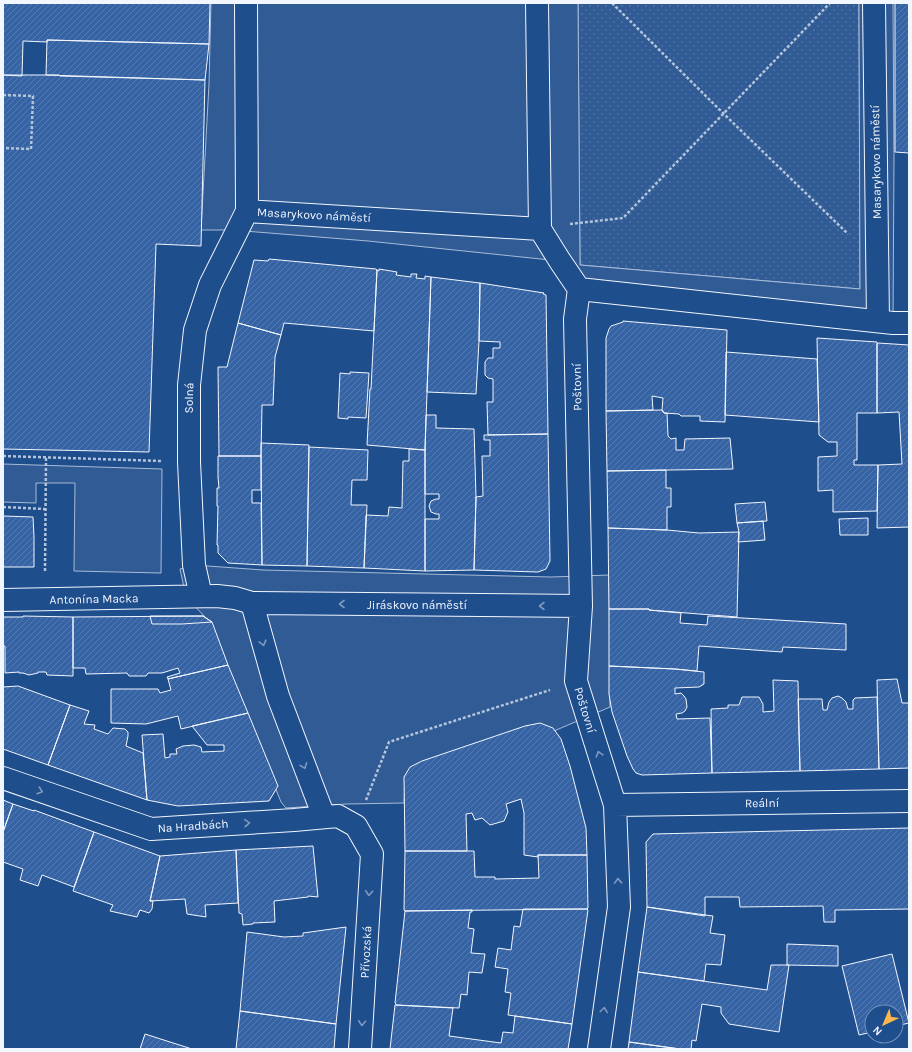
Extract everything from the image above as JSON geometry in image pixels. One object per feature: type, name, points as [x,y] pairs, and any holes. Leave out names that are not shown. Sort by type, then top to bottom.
[{"type":"street","name":"Masarykovo náměstí","points":[[246,3],[247,211],[540,229]]},
{"type":"street","points":[[537,3],[540,229],[579,289]]},
{"type":"street","name":"Masarykovo náměstí","points":[[579,289],[893,322],[877,259],[874,3]]},
{"type":"street","name":"Solná","points":[[193,597],[194,565],[189,462],[189,385],[195,330],[210,285],[247,211]]},
{"type":"street","name":"Poštovní","points":[[579,289],[575,319],[581,606],[576,681],[615,805],[618,906],[599,1049]]},
{"type":"street","name":"Jiráskovo náměstí","points":[[193,597],[217,596],[235,598],[252,603],[581,606]]},
{"type":"street","name":"Antonína Macka","points":[[3,600],[193,597]]},
{"type":"street","points":[[252,603],[278,696],[324,817]]},
{"type":"street","name":"Na Hradbách","points":[[3,778],[151,829],[338,816],[356,826]]},
{"type":"street","name":"Reální","points":[[615,805],[909,801]]},
{"type":"street","name":"Přívozská","points":[[356,826],[372,854],[360,1049]]},
{"type":"path","points":[[612,3],[724,114],[860,245],[877,259]]},
{"type":"path","points":[[540,229],[623,218],[830,3]]},
{"type":"path","points":[[3,95],[33,96],[31,149],[3,148]]},
{"type":"path","points":[[3,456],[189,462]]},
{"type":"path","points":[[46,458],[46,600]]},
{"type":"path","points":[[3,507],[45,509]]},
{"type":"path","points":[[356,826],[389,742],[576,681]]},
{"type":"shaded area","points":[[211,3],[578,3],[580,265],[860,289],[859,3],[893,3],[893,323],[579,289],[560,261],[368,241],[232,230],[201,230],[209,84]]},
{"type":"shaded area","points":[[578,3],[859,3],[860,289],[580,265]]},
{"type":"shaded area","points":[[3,464],[162,469],[161,573],[74,571],[75,483],[36,483],[36,503],[3,502]]},
{"type":"shaded area","points":[[194,565],[263,570],[424,574],[551,577],[609,575],[610,707],[554,731],[405,781],[404,803],[346,804],[286,808],[281,802],[207,619],[186,597],[180,569]]},
{"type":"building","points":[[3,3],[210,3],[209,44],[47,40],[47,42],[23,41],[22,76],[3,75]]},
{"type":"building","points":[[895,3],[909,3],[909,153],[895,152]]},
{"type":"building","points":[[47,40],[209,44],[205,80],[46,75]]},
{"type":"building","points":[[3,75],[59,75],[205,80],[201,246],[156,244],[149,452],[3,449]]},
{"type":"building","points":[[269,259],[376,269],[374,331],[284,323],[281,335],[238,323],[254,260],[268,261]]},
{"type":"building","points":[[379,269],[397,272],[396,275],[411,277],[411,274],[417,274],[416,278],[425,279],[425,276],[431,277],[425,450],[367,445],[377,270],[379,271]]},
{"type":"building","points":[[431,277],[480,283],[476,394],[427,392]]},
{"type":"building","points":[[480,283],[544,293],[543,294],[546,295],[548,434],[488,435],[487,402],[493,402],[493,379],[488,378],[485,375],[485,362],[488,358],[493,358],[493,348],[500,348],[500,342],[479,341]]},
{"type":"building","points":[[623,321],[727,330],[725,422],[700,421],[700,416],[681,416],[679,414],[664,413],[662,410],[663,398],[652,396],[653,410],[606,411],[606,338],[611,326]]},
{"type":"building","points":[[238,323],[281,335],[275,357],[273,405],[262,405],[261,456],[219,456],[218,367],[227,367]]},
{"type":"building","points":[[817,338],[877,342],[877,413],[857,413],[857,460],[854,460],[854,465],[878,465],[877,511],[833,512],[833,490],[818,491],[818,457],[837,456],[837,442],[828,442],[819,435]]},
{"type":"building","points":[[878,343],[909,345],[909,527],[877,528],[878,465],[902,464],[899,412],[877,413]]},
{"type":"building","points":[[726,352],[817,359],[819,422],[725,415]]},
{"type":"building","points":[[350,372],[369,373],[366,418],[338,418],[340,373],[350,374]]},
{"type":"building","points":[[662,410],[664,413],[667,413],[668,436],[671,439],[676,438],[676,450],[684,450],[685,439],[730,438],[733,469],[607,471],[606,411]]},
{"type":"building","points":[[426,415],[436,415],[436,428],[474,429],[476,497],[474,570],[425,571],[425,519],[439,519],[439,514],[431,512],[429,506],[431,501],[439,499],[439,494],[425,494]]},
{"type":"building","points":[[548,434],[550,561],[546,569],[538,572],[474,570],[476,497],[483,496],[482,456],[490,456],[490,440],[484,440],[484,435]]},
{"type":"building","points":[[261,443],[309,445],[307,566],[262,565]]},
{"type":"building","points":[[309,447],[368,450],[367,480],[352,480],[351,505],[367,505],[364,568],[307,566]]},
{"type":"building","points":[[409,449],[425,450],[425,571],[364,568],[366,515],[388,516],[389,507],[402,508],[403,461],[409,461]]},
{"type":"building","points":[[218,456],[261,456],[261,490],[252,490],[252,503],[261,503],[262,565],[228,563],[218,553]]},
{"type":"building","points":[[666,470],[666,488],[671,488],[671,507],[667,507],[667,530],[608,528],[607,471]]},
{"type":"building","points":[[765,502],[767,521],[737,523],[735,504]]},
{"type":"building","points":[[3,516],[33,517],[34,567],[3,567]]},
{"type":"building","points":[[868,518],[868,535],[840,535],[839,519]]},
{"type":"building","points":[[763,521],[765,540],[738,542],[739,532],[737,523]]},
{"type":"building","points":[[608,528],[667,530],[699,533],[739,532],[737,617],[649,609],[609,609]]},
{"type":"building","points":[[609,609],[649,609],[681,613],[680,623],[707,625],[708,616],[846,624],[846,650],[783,647],[782,652],[699,646],[697,671],[609,666]]},
{"type":"building","points":[[150,616],[203,616],[212,622],[152,624]]},
{"type":"building","points":[[203,616],[212,622],[228,665],[168,679],[167,677],[180,673],[178,668],[162,673],[148,673],[146,676],[129,676],[127,673],[86,674],[85,668],[73,668],[73,617]]},
{"type":"building","points":[[3,617],[73,617],[73,676],[47,675],[46,672],[38,672],[29,675],[19,672],[5,673]]},
{"type":"building","points":[[228,665],[248,713],[181,729],[178,716],[146,724],[111,723],[111,689],[158,689],[160,693],[171,690],[168,679]]},
{"type":"building","points":[[609,666],[704,672],[704,684],[699,687],[675,688],[675,694],[681,693],[686,699],[687,707],[682,713],[676,714],[677,719],[710,718],[712,773],[642,775],[636,773],[627,756],[612,712],[609,694]]},
{"type":"building","points":[[897,679],[902,703],[908,703],[909,706],[909,768],[879,769],[877,680]]},
{"type":"building","points":[[773,680],[798,681],[800,771],[712,773],[711,709],[728,708],[728,705],[739,705],[742,697],[759,697],[763,704],[763,712],[774,711]]},
{"type":"building","points":[[18,686],[70,705],[48,765],[3,749],[3,687]]},
{"type":"building","points":[[838,696],[846,702],[848,709],[853,709],[853,700],[855,698],[877,697],[879,769],[800,771],[798,699],[822,699],[823,710],[827,710],[829,702],[832,698]]},
{"type":"building","points":[[70,705],[89,711],[84,724],[95,725],[94,729],[108,734],[113,728],[125,729],[128,732],[126,746],[143,753],[147,800],[48,765]]},
{"type":"building","points":[[248,713],[278,786],[269,801],[178,806],[147,800],[142,735],[163,734],[165,758],[170,757],[170,754],[177,754],[176,749],[183,746],[194,745],[201,747],[202,752],[224,751],[224,745],[207,745],[192,726]]},
{"type":"building","points":[[540,723],[553,728],[561,739],[570,766],[586,828],[587,855],[538,855],[538,857],[524,855],[524,813],[521,799],[506,804],[508,812],[504,821],[490,825],[482,818],[475,820],[472,813],[466,814],[467,851],[405,851],[404,777],[410,767],[422,761],[525,726]]},
{"type":"building","points":[[3,800],[13,804],[3,832]]},
{"type":"building","points":[[13,804],[94,832],[74,887],[42,875],[38,886],[20,880],[23,869],[3,862],[3,832]]},
{"type":"building","points":[[909,828],[909,909],[835,910],[835,922],[824,922],[823,906],[740,907],[739,897],[705,897],[705,916],[647,907],[646,842],[653,834]]},
{"type":"building","points":[[94,832],[160,856],[150,901],[153,901],[152,909],[149,913],[140,910],[137,917],[110,911],[113,905],[73,891]]},
{"type":"building","points":[[313,846],[318,897],[308,896],[274,901],[275,922],[243,925],[242,914],[239,913],[236,850]]},
{"type":"building","points":[[236,850],[238,903],[205,905],[206,917],[187,914],[185,899],[150,901],[160,856]]},
{"type":"building","points":[[405,851],[474,851],[475,877],[495,877],[495,879],[539,878],[538,855],[587,855],[588,908],[405,911]]},
{"type":"building","points":[[647,907],[713,916],[710,933],[725,935],[721,965],[706,964],[704,981],[638,972]]},
{"type":"building","points":[[523,909],[588,910],[572,1024],[508,1015],[511,993],[505,992],[508,969],[495,967],[498,948],[511,950],[514,926],[520,927]]},
{"type":"building","points":[[472,910],[472,912],[470,912],[468,928],[474,929],[471,953],[485,954],[482,973],[469,972],[467,995],[461,994],[459,1008],[396,1005],[405,911]]},
{"type":"building","points":[[346,927],[336,1024],[240,1011],[247,932],[284,937],[303,936],[303,933]]},
{"type":"building","points":[[787,944],[838,946],[838,966],[787,965]]},
{"type":"building","points":[[892,954],[909,1023],[904,1024],[904,1004],[864,1004],[864,1034],[859,1035],[842,966]]},
{"type":"building","points":[[771,965],[789,965],[779,1032],[729,1024],[721,1013],[721,1007],[702,1004],[696,1041],[692,1040],[691,1049],[680,1049],[629,1042],[638,972],[767,990]]},
{"type":"building","points":[[395,1005],[453,1008],[449,1036],[501,1043],[503,1032],[513,1033],[515,1016],[572,1024],[568,1049],[390,1049]]},
{"type":"building","points":[[240,1011],[336,1024],[334,1049],[236,1049]]},
{"type":"building","points":[[145,1034],[192,1049],[140,1049]]},
{"type":"building","points":[[629,1042],[680,1049],[628,1049]]}]
